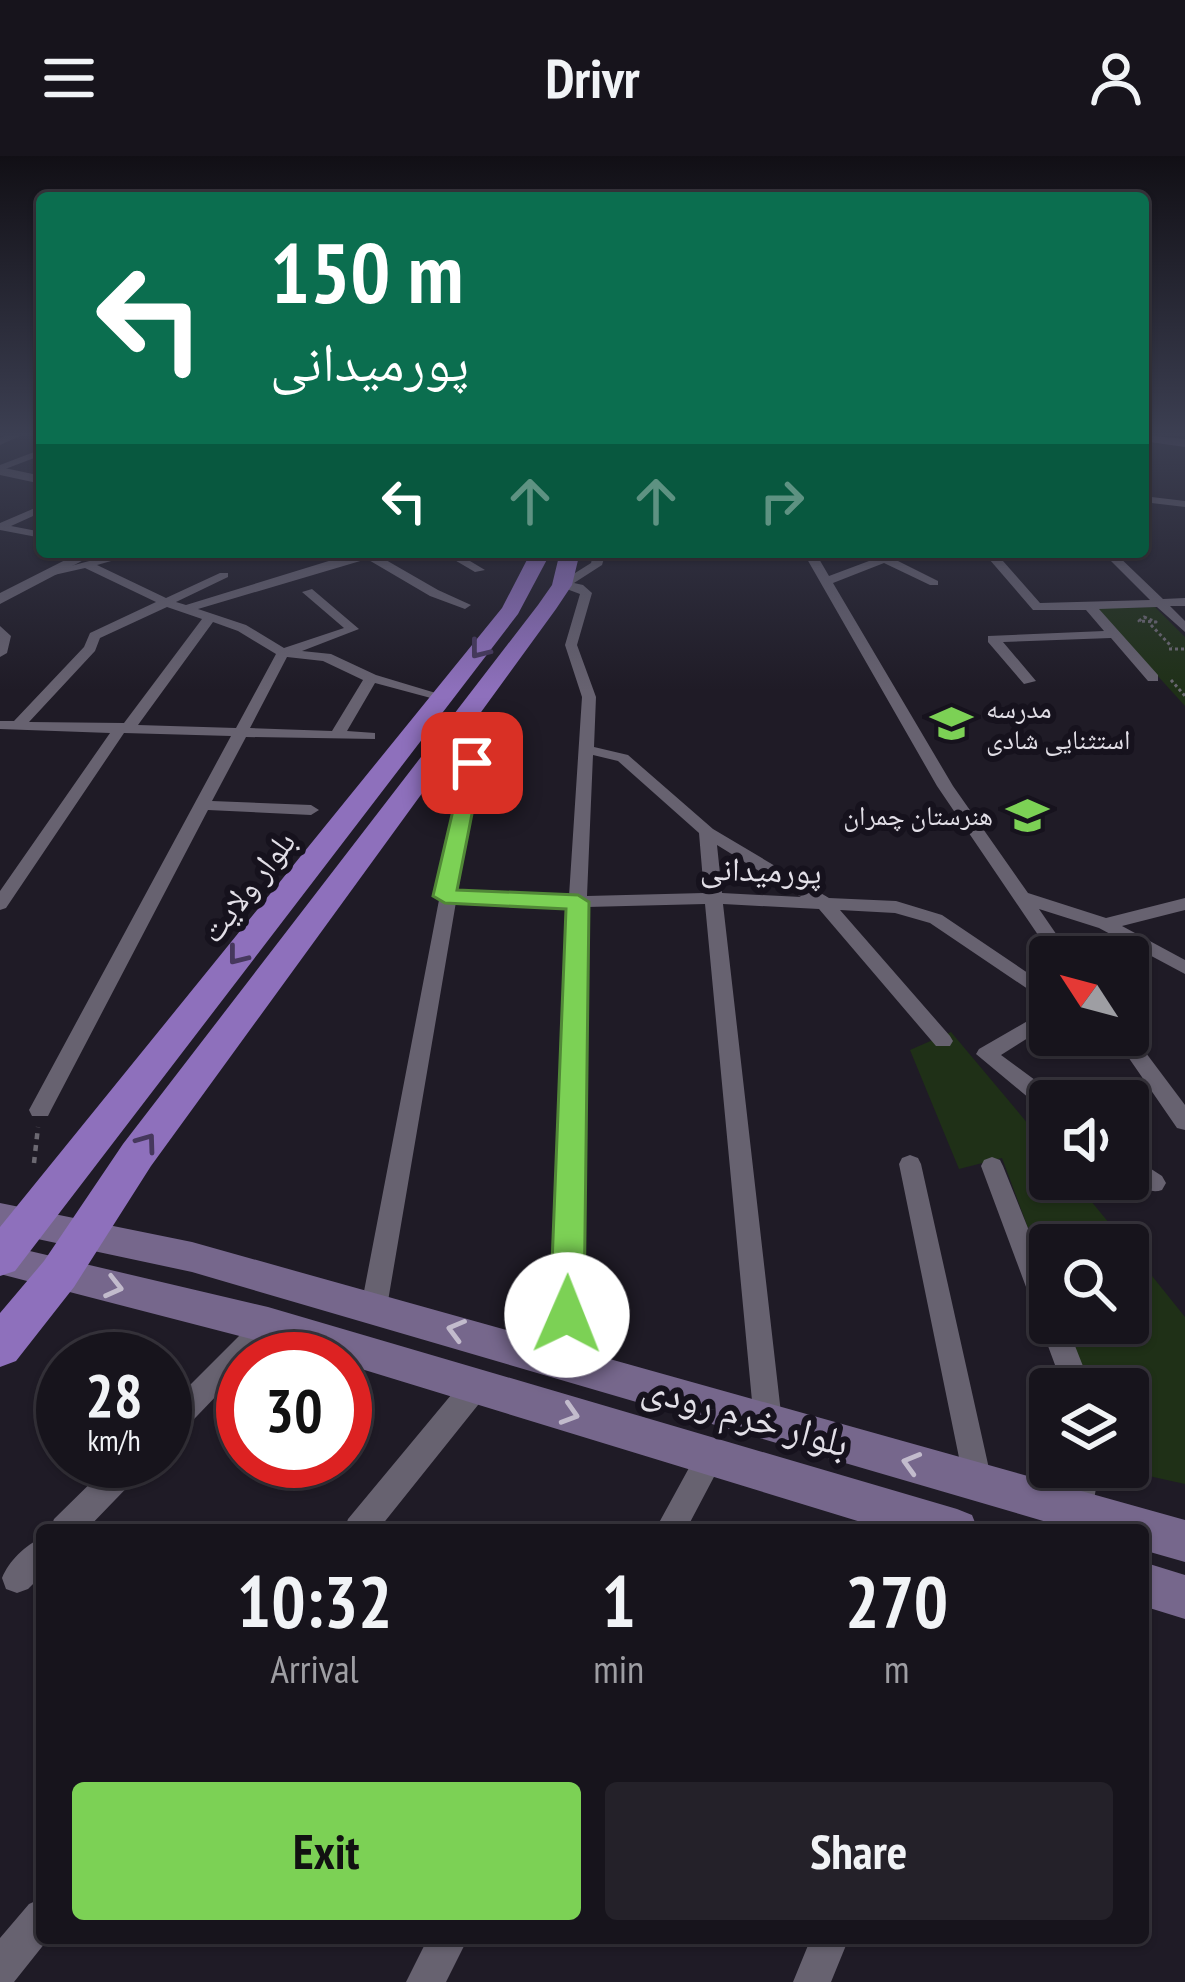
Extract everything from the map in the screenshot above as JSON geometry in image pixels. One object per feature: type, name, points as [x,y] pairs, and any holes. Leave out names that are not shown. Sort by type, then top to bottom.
[{"type":"highway","name":"بلوار ولایت","points":[[0,1259],[14,1220],[511,610],[538,558]]},
{"type":"highway","points":[[0,1346],[59,1274],[137,1155],[562,585],[569,558]]},
{"type":"main road","name":"بلوار خرم رودی","points":[[14,1220],[192,1257],[566,1360],[1126,1524]]},
{"type":"main road","name":"بلوار خرم رودی","points":[[0,1259],[268,1324],[937,1524]]},
{"type":"main road","name":"بلوار خرم رودی","points":[[1149,1531],[1185,1541]]},
{"type":"main road","points":[[1149,1586],[1185,1597]]},
{"type":"street","points":[[0,527],[36,534]]},
{"type":"street","points":[[0,599],[89,558],[168,603],[242,628],[284,652],[330,658],[371,678],[442,697]]},
{"type":"street","points":[[184,609],[350,558]]},
{"type":"street","points":[[374,558],[434,593],[465,605]]},
{"type":"street","points":[[458,558],[479,570]]},
{"type":"street","points":[[562,585],[596,566],[598,558]]},
{"type":"street","points":[[812,558],[899,711],[1047,936]]},
{"type":"street","points":[[827,581],[885,558]]},
{"type":"street","points":[[897,558],[934,583]]},
{"type":"street","points":[[994,558],[1037,607],[1185,602]]},
{"type":"street","points":[[1114,558],[1185,628]]},
{"type":"street","points":[[18,725],[90,648],[94,636],[224,575]]},
{"type":"street","points":[[562,585],[586,593],[571,645],[589,697],[578,902],[566,1360]]},
{"type":"street","points":[[40,1110],[284,652],[353,629],[308,592]]},
{"type":"street","points":[[1089,606],[1154,678]]},
{"type":"street","points":[[0,904],[125,727],[210,617]]},
{"type":"street","points":[[0,630],[5,635],[0,653]]},
{"type":"street","points":[[1029,681],[993,639],[1114,634]]},
{"type":"street","points":[[337,735],[371,678]]},
{"type":"street","points":[[0,725],[370,736]]},
{"type":"street","points":[[585,743],[623,758],[707,832],[824,904],[943,1041]]},
{"type":"street","points":[[374,1307],[472,763]]},
{"type":"street","points":[[205,805],[311,810]]},
{"type":"street","points":[[707,832],[768,1422]]},
{"type":"street","name":"پورمیدانی","points":[[445,896],[578,902],[713,898],[896,907],[936,919],[1029,983]]},
{"type":"street","points":[[1017,896],[1105,924],[1185,968]]},
{"type":"street","points":[[1105,924],[1185,904]]},
{"type":"street","points":[[1029,1028],[986,1054],[1029,1087]]},
{"type":"street","points":[[1133,1056],[1148,1067]]},
{"type":"street","points":[[1139,1056],[1185,1122]]},
{"type":"street","points":[[910,1164],[978,1482]]},
{"type":"street","points":[[992,1166],[1029,1260]]},
{"type":"street","points":[[1149,1179],[1154,1183]]},
{"type":"street","points":[[192,1401],[268,1324]]},
{"type":"street","points":[[363,1524],[476,1386]]},
{"type":"street","points":[[673,1524],[711,1456]]},
{"type":"street","points":[[71,1524],[106,1488]]},
{"type":"street","points":[[1080,1511],[1083,1488]]},
{"type":"street","points":[[17,1578],[36,1559]]},
{"type":"street","points":[[0,1968],[36,1924]]},
{"type":"street","points":[[425,1982],[446,1944]]},
{"type":"street","points":[[812,1982],[828,1944]]},
{"type":"path","points":[[1151,625],[1171,648]]},
{"type":"path","points":[[1156,649],[1184,650]]},
{"type":"green space","points":[[1155,607],[1185,637],[1185,706],[1096,608]]},
{"type":"green space","points":[[951,1032],[1029,1125],[1029,1200],[1090,1200],[1110,1224],[1029,1224],[1029,1231],[1002,1158],[959,1169],[910,1050]]},
{"type":"green space","points":[[1149,1272],[1185,1317],[1185,1484],[1149,1476],[1149,1368],[1080,1368],[1071,1344],[1149,1344]]},
{"type":"place","name":"مدرسه استثنایی شادی","points":[[952,724]]},
{"type":"place","name":"هنرستان چمران","points":[[1027,815]]},
{"type":"route","points":[[472,763],[445,896],[578,902],[567,1315]]}]
